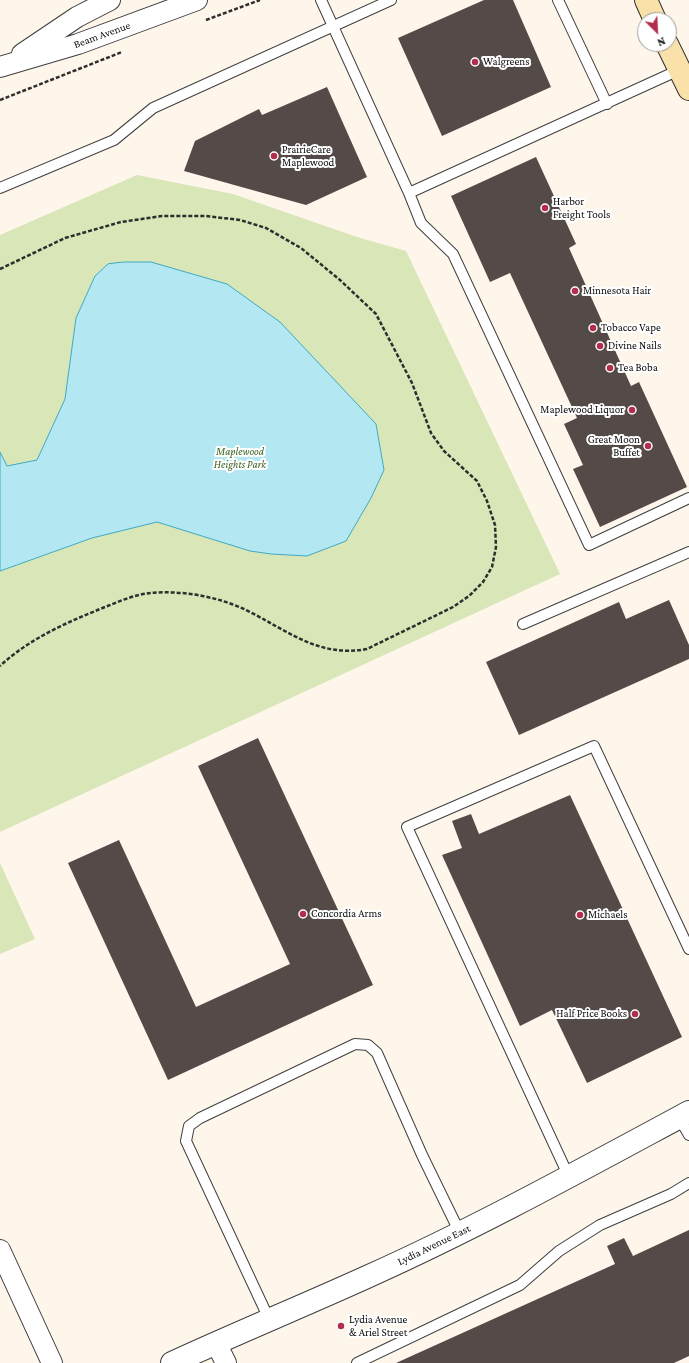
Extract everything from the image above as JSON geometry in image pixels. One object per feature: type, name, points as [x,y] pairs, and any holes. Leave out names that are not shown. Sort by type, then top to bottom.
[{"type":"main road","points":[[646,0],[651,12]]},
{"type":"main road","points":[[671,52],[689,89]]},
{"type":"street","name":"Beam Avenue","points":[[3,66],[77,18],[110,0]]},
{"type":"street","name":"Beam Avenue","points":[[3,66],[78,44],[197,0]]},
{"type":"street","name":"Lydia Avenue East","points":[[172,1363],[369,1276],[460,1233],[569,1177],[686,1122]]},
{"type":"street","points":[[0,1250],[52,1363]]},
{"type":"street","points":[[216,1343],[226,1363]]},
{"type":"lane","points":[[321,0],[421,223],[453,254],[589,545],[689,498]]},
{"type":"lane","points":[[0,188],[114,140],[153,108],[391,0]]},
{"type":"lane","points":[[558,0],[607,104]]},
{"type":"lane","points":[[409,194],[679,70]]},
{"type":"lane","points":[[522,624],[689,552]]},
{"type":"lane","points":[[569,1177],[407,827],[594,746],[689,949]]},
{"type":"lane","points":[[269,1319],[186,1141],[190,1126],[200,1118],[355,1044],[368,1045],[378,1053],[422,1155],[460,1233]]},
{"type":"lane","points":[[357,1363],[520,1285],[560,1251],[600,1225],[671,1194],[689,1183]]},
{"type":"path","points":[[202,22],[260,0]]},
{"type":"path","points":[[0,100],[129,49]]},
{"type":"path","points":[[0,269],[65,238],[128,221],[162,216],[206,216],[240,220],[266,228],[301,248],[340,280],[376,314],[412,383],[431,433],[444,451],[477,480],[487,501],[495,525],[496,546],[492,567],[483,582],[469,596],[453,607],[368,649],[355,651],[331,648],[306,642],[282,631],[246,610],[212,598],[179,593],[151,593],[124,600],[77,618],[30,642],[0,666]]},
{"type":"green space","name":"Maplewood Heights Park","points":[[137,175],[233,194],[357,237],[406,251],[560,574],[0,832],[0,235]]},
{"type":"green space","points":[[0,863],[35,939],[0,954]]},
{"type":"water","points":[[124,262],[151,262],[227,284],[280,322],[376,424],[384,470],[371,498],[346,541],[307,556],[271,554],[250,551],[157,522],[92,538],[0,571],[0,452],[7,466],[37,460],[65,399],[76,318],[95,276],[108,264]]},
{"type":"building","name":"Walgreens","points":[[484,0],[513,0],[551,87],[442,136],[398,38]]},
{"type":"building","name":"PrairieCare Maplewood","points":[[327,87],[367,177],[306,205],[184,171],[195,141],[259,109],[262,115]]},
{"type":"building","points":[[536,157],[576,244],[569,248],[631,386],[639,382],[687,487],[600,527],[573,469],[583,465],[564,424],[577,418],[510,273],[490,282],[451,196]]},
{"type":"building","points":[[669,600],[689,645],[689,659],[519,735],[486,662],[619,602],[626,619]]},
{"type":"building","name":"Concordia Arms","points":[[258,738],[373,985],[168,1080],[68,863],[119,840],[196,1007],[290,964],[198,766]]},
{"type":"building","points":[[570,795],[682,1037],[587,1083],[552,1010],[520,1026],[442,855],[462,848],[452,821],[471,814],[479,834]]},
{"type":"building","points":[[689,1230],[689,1356],[674,1363],[396,1363],[615,1264],[607,1246],[624,1238],[633,1256]]},
{"type":"place","name":"Walgreens","points":[[475,62]]},
{"type":"place","name":"PrairieCare Maplewood","points":[[274,156]]},
{"type":"place","name":"Harbor Freight Tools","points":[[545,208]]},
{"type":"place","name":"Minnesota Hair","points":[[575,291]]},
{"type":"place","name":"Tobacco Vape","points":[[593,328]]},
{"type":"place","name":"Divine Nails","points":[[600,346]]},
{"type":"place","name":"Tea Boba","points":[[610,368]]},
{"type":"place","name":"Maplewood Liquor","points":[[632,410]]},
{"type":"place","name":"Great Moon Buffet","points":[[648,446]]},
{"type":"place","name":"Concordia Arms","points":[[303,914]]},
{"type":"place","name":"Michaels","points":[[580,915]]},
{"type":"place","name":"Half Price Books","points":[[635,1014]]},
{"type":"place","name":"Lydia Avenue & Ariel Street","points":[[341,1326]]}]
